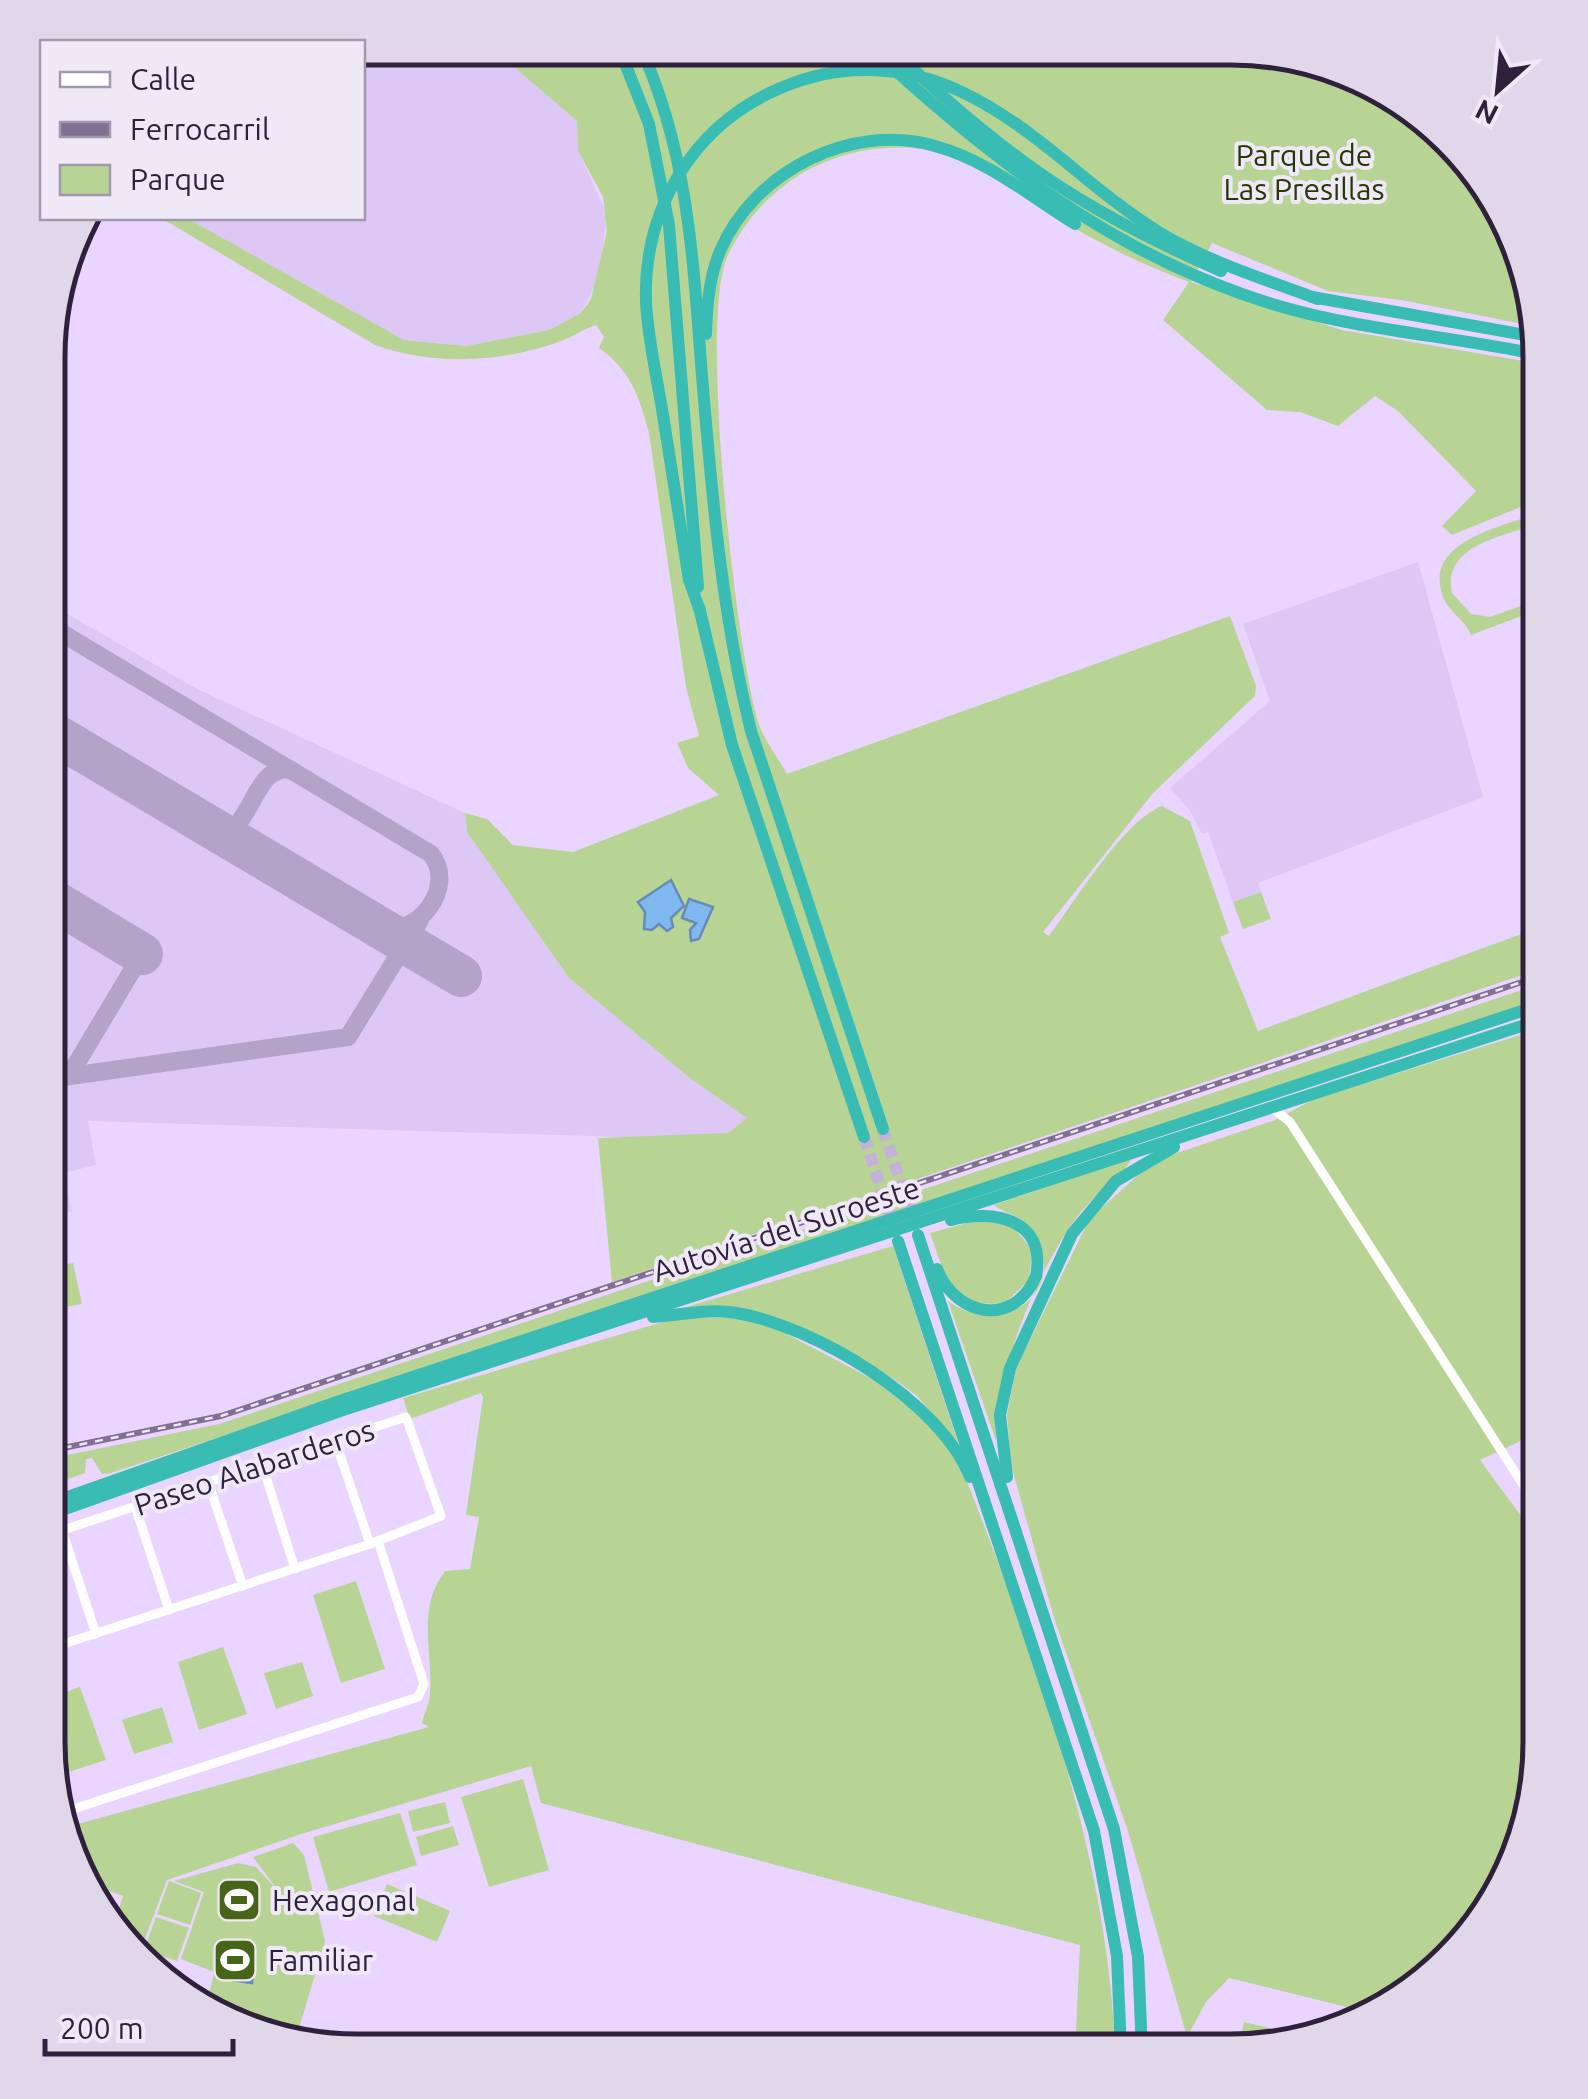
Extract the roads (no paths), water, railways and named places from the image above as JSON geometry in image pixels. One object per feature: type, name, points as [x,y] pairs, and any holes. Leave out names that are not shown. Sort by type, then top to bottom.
[{"type":"highway","points":[[621,65],[638,90]]},
{"type":"highway","points":[[627,65],[638,90],[661,175],[669,226],[700,611]]},
{"type":"highway","points":[[649,65],[666,104],[690,224],[718,568],[739,682],[883,1129]]},
{"type":"highway","points":[[889,65],[950,121],[1053,200],[1100,230],[1200,280]]},
{"type":"highway","points":[[909,65],[956,111],[1059,190],[1129,230],[1229,274],[1318,298],[1522,334]]},
{"type":"highway","points":[[864,1138],[732,744],[689,580],[646,304],[647,267],[661,207],[702,141],[762,96],[836,71],[878,70],[925,77],[991,108],[1159,232],[1231,267],[1318,298]]},
{"type":"highway","points":[[706,421],[708,297],[720,250],[734,224],[772,183],[795,166],[848,145],[901,140],[963,155],[1096,236],[1200,280],[1358,326],[1523,352]]},
{"type":"highway","name":"Autovía del Suroeste","points":[[65,1495],[1523,1011]]},
{"type":"highway","name":"Autovía del Suroeste","points":[[65,1510],[340,1411],[1523,1026]]},
{"type":"highway","points":[[1032,1576],[1002,1455],[1000,1415],[1010,1368],[1025,1332],[1072,1234],[1108,1190],[1166,1150],[1251,1115]]},
{"type":"highway","points":[[791,1266],[799,1267],[968,1215],[996,1214],[1015,1221],[1030,1236],[1038,1256],[1036,1276],[1013,1305],[995,1312],[972,1309],[955,1298],[942,1282],[918,1234],[1114,1829],[1138,1956],[1141,2034]]},
{"type":"highway","points":[[898,1241],[1094,1831],[1117,1956],[1120,2034]]},
{"type":"highway","points":[[635,1318],[706,1310],[734,1313],[785,1328],[848,1361],[910,1397],[934,1419],[984,1503]]},
{"type":"street","points":[[1290,1122],[1303,1098]]},
{"type":"street","points":[[1272,1108],[1290,1122],[1522,1483]]},
{"type":"street","name":"Paseo Alabarderos","points":[[65,1529],[410,1418],[441,1518],[374,1543]]},
{"type":"street","points":[[73,1809],[418,1697],[424,1684],[335,1440]]},
{"type":"street","points":[[262,1464],[296,1568]]},
{"type":"street","points":[[208,1482],[242,1586]]},
{"type":"street","points":[[135,1506],[170,1610]]},
{"type":"street","points":[[65,1539],[96,1634]]},
{"type":"street","points":[[65,1643],[374,1543]]},
{"type":"water","points":[[671,880],[684,906],[671,918],[673,927],[667,931],[659,924],[652,930],[644,929],[645,912],[638,902]]},
{"type":"water","points":[[689,899],[713,907],[699,939],[691,941],[690,930],[696,923],[682,918]]},
{"type":"water","name":"Familiar","points":[[229,1948],[245,1950],[242,1969],[253,1972],[252,1983],[224,1979]]},
{"type":"tunnel","points":[[883,1129],[914,1223]]},
{"type":"tunnel","points":[[864,1137],[893,1225]]},
{"type":"railway","points":[[65,1448],[221,1416],[1523,982]]},
{"type":"place","name":"Hexagonal","points":[[239,1900]]},
{"type":"place","name":"Familiar","points":[[235,1960]]},
{"type":"park label","name":"Parque de Las Presillas","points":[[1304,172]]}]
